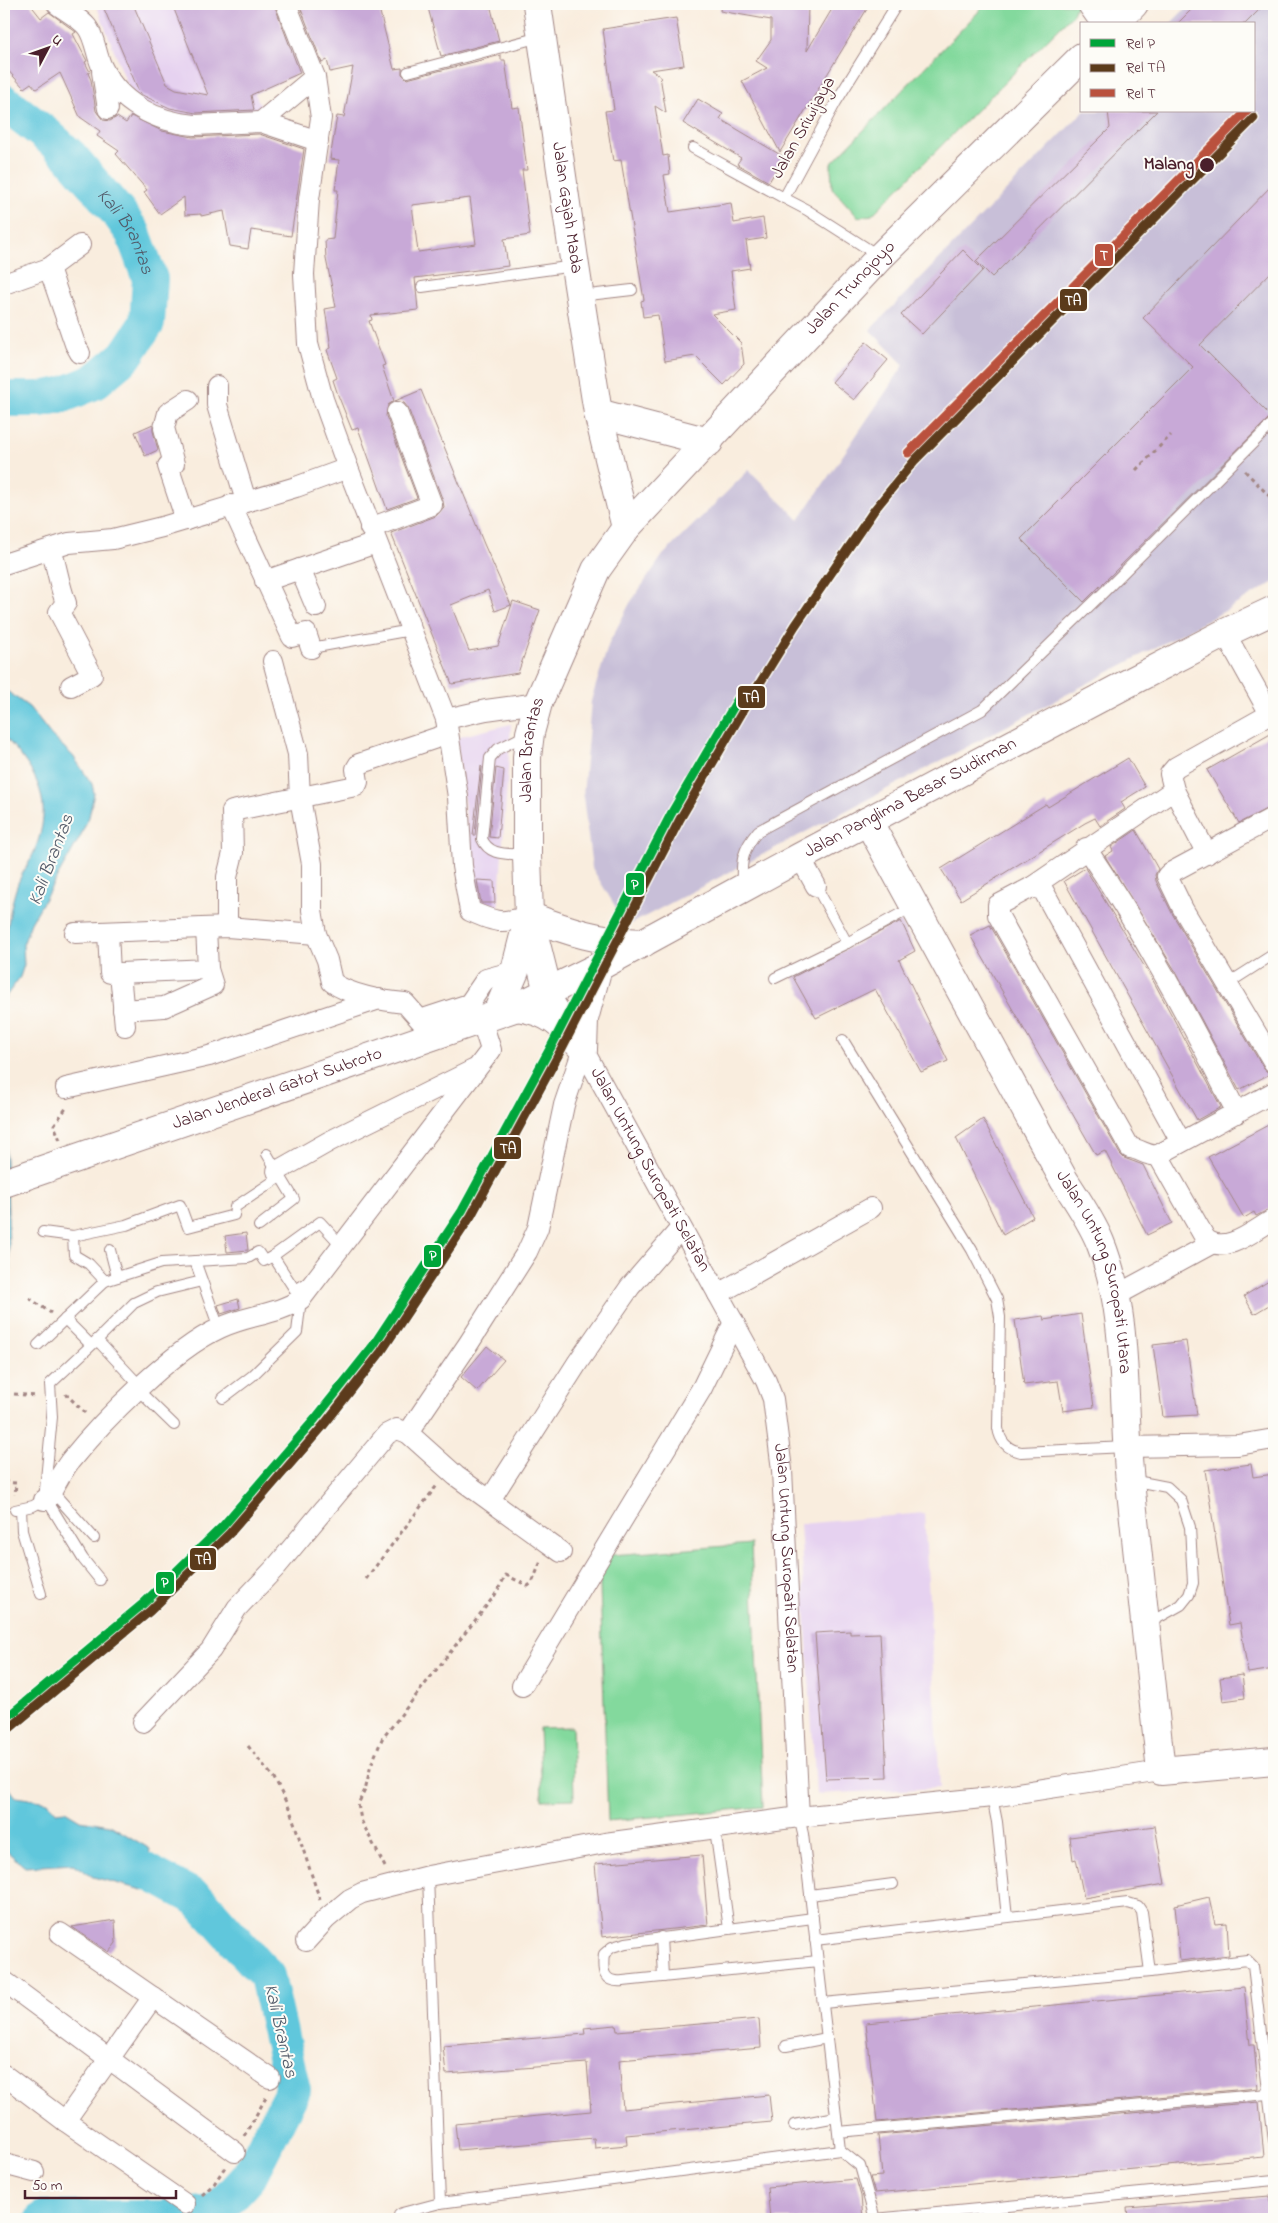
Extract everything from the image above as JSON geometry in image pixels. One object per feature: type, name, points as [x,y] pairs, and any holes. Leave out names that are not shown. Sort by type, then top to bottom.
[{"type":"main road","name":"Jalan Gajah Mada","points":[[538,4],[574,266],[598,413],[626,528]]},
{"type":"main road","points":[[1092,4],[1105,22]]},
{"type":"main road","points":[[1117,22],[1134,4]]},
{"type":"main road","name":"Jalan Trunojoyo","points":[[626,528],[880,257],[1080,59]]},
{"type":"main road","points":[[598,413],[708,442]]},
{"type":"main road","name":"Jalan Brantas","points":[[548,992],[530,916],[527,855],[527,757],[530,733],[538,703],[596,570],[612,545],[626,528]]},
{"type":"main road","name":"Jalan Panglima Besar Sudirman","points":[[548,992],[643,943],[868,820],[1225,633],[1274,610]]},
{"type":"main road","name":"Jalan Untung Suropati Utara","points":[[868,820],[907,910],[1088,1219],[1100,1243],[1115,1296],[1122,1353],[1130,1480],[1161,1771]]},
{"type":"main road","points":[[583,1049],[547,1014],[534,1009],[498,1013],[515,971],[530,916],[580,934],[617,942],[643,943]]},
{"type":"main road","points":[[583,1049],[584,1019],[598,967]]},
{"type":"main road","name":"Jalan Jenderal Gatot Subroto","points":[[4,1183],[62,1156],[498,1013],[548,992]]},
{"type":"main road","points":[[1161,1771],[1274,1761]]},
{"type":"street","points":[[57,4],[88,28],[102,67],[108,109]]},
{"type":"street","points":[[286,4],[316,77],[321,118],[309,199],[304,274],[308,344],[323,399],[348,468],[447,726],[458,797],[462,866],[470,911],[494,921],[506,922],[530,916]]},
{"type":"street","points":[[102,67],[118,91],[134,105],[165,119],[195,125],[261,122],[318,141]]},
{"type":"street","points":[[261,122],[316,77]]},
{"type":"street","points":[[4,284],[49,268],[80,245]]},
{"type":"street","points":[[49,268],[75,344],[80,353]]},
{"type":"street","points":[[217,386],[217,405],[238,503],[265,581],[292,637],[306,633],[311,648]]},
{"type":"street","points":[[186,520],[168,466],[174,464],[164,428],[168,414],[188,400]]},
{"type":"street","points":[[265,581],[300,569],[432,505],[397,412]]},
{"type":"street","points":[[4,564],[69,543],[113,540],[186,520],[348,468]]},
{"type":"street","points":[[51,549],[59,573],[58,582],[66,602],[59,612],[92,675],[71,686]]},
{"type":"street","points":[[300,569],[316,607]]},
{"type":"street","points":[[1207,854],[1174,790],[1170,774],[1176,767],[1272,713],[1225,633]]},
{"type":"street","points":[[273,661],[298,754],[300,798],[312,864],[312,910],[316,934],[327,960],[332,982],[343,988],[379,999],[405,1003],[420,1020],[469,1004],[486,979],[515,971]]},
{"type":"street","points":[[227,927],[226,877],[233,853],[232,811],[356,786],[358,782],[356,769],[359,764],[486,710],[538,703]]},
{"type":"street","points":[[1174,790],[1086,848],[1032,887],[998,905],[998,915],[1130,1148],[1141,1150],[1152,1156],[1158,1155],[1274,1092]]},
{"type":"street","points":[[1274,817],[1166,876],[1171,888],[1274,1063]]},
{"type":"street","points":[[1086,848],[1145,941],[1238,1113]]},
{"type":"street","points":[[800,857],[816,886]]},
{"type":"street","points":[[1032,887],[1043,890],[1181,1142]]},
{"type":"street","points":[[75,933],[227,927],[316,934]]},
{"type":"street","points":[[120,974],[124,1018],[164,1007],[213,984],[208,969],[206,928]]},
{"type":"street","points":[[108,932],[110,974],[208,969]]},
{"type":"street","name":"Jalan Untung Suropati Selatan","points":[[548,992],[583,1049],[734,1322],[766,1381],[773,1399],[782,1470],[799,1817]]},
{"type":"street","points":[[69,1088],[209,1056],[379,999]]},
{"type":"street","points":[[48,1497],[70,1461],[100,1428],[140,1388],[186,1348],[219,1328],[246,1317],[288,1308],[301,1299],[490,1050],[498,1013]]},
{"type":"street","points":[[408,1433],[469,1343],[527,1252],[538,1228],[564,1105],[583,1049]]},
{"type":"street","points":[[279,1174],[330,1142],[477,1068]]},
{"type":"street","points":[[1158,1155],[1205,1238],[1211,1244]]},
{"type":"street","points":[[718,1294],[871,1208]]},
{"type":"street","points":[[1115,1296],[1211,1244],[1220,1245],[1241,1238],[1274,1218]]},
{"type":"street","points":[[490,1500],[578,1362],[630,1287],[682,1228]]},
{"type":"street","points":[[522,1686],[702,1388],[734,1322]]},
{"type":"street","points":[[143,1722],[211,1650],[237,1608],[276,1567],[387,1434],[397,1428],[408,1433],[472,1488],[554,1547]]},
{"type":"street","points":[[1127,1447],[1238,1445],[1274,1439]]},
{"type":"street","points":[[306,1941],[350,1899],[362,1893],[428,1876],[605,1843],[799,1817],[992,1797],[1161,1771]]},
{"type":"street","points":[[60,1933],[270,2078]]},
{"type":"street","points":[[4,1981],[235,2152]]},
{"type":"street","points":[[65,2121],[153,1997]]},
{"type":"street","points":[[4,2075],[65,2121],[185,2204]]},
{"type":"street","points":[[4,2164],[34,2172]]},
{"type":"lane","name":"Jalan Sriwijaya","points":[[880,257],[807,210],[784,198],[836,102],[897,4]]},
{"type":"lane","points":[[408,72],[543,36]]},
{"type":"lane","points":[[693,148],[784,198]]},
{"type":"lane","points":[[422,287],[574,266]]},
{"type":"lane","points":[[579,296],[632,290]]},
{"type":"lane","points":[[742,888],[741,865],[746,845],[758,831],[982,710],[1274,422]]},
{"type":"lane","points":[[311,648],[411,630]]},
{"type":"lane","points":[[527,855],[490,852],[482,839],[490,758],[498,749],[530,733]]},
{"type":"lane","points":[[816,886],[847,943]]},
{"type":"lane","points":[[775,978],[847,943],[907,910]]},
{"type":"lane","points":[[1227,984],[1274,954]]},
{"type":"lane","points":[[843,1040],[972,1250],[997,1299],[1000,1318],[998,1428],[1001,1440],[1013,1450],[1021,1452],[1127,1447]]},
{"type":"lane","points":[[259,1226],[294,1199],[267,1154]]},
{"type":"lane","points":[[43,1232],[73,1236],[126,1225],[180,1205],[188,1227],[234,1215],[235,1207],[279,1174]]},
{"type":"lane","points":[[38,1345],[104,1281],[161,1263],[248,1258],[258,1252],[264,1261],[320,1222],[342,1246]]},
{"type":"lane","points":[[73,1236],[74,1255],[89,1264],[104,1281]]},
{"type":"lane","points":[[110,1250],[117,1277]]},
{"type":"lane","points":[[273,1256],[295,1290],[320,1274]]},
{"type":"lane","points":[[195,1261],[219,1328]]},
{"type":"lane","points":[[100,1580],[83,1559],[48,1497],[52,1400],[50,1384],[134,1303],[157,1292],[202,1281]]},
{"type":"lane","points":[[223,1398],[252,1376],[296,1332],[301,1299]]},
{"type":"lane","points":[[64,1320],[93,1341],[174,1425]]},
{"type":"lane","points":[[1130,1480],[1167,1487],[1181,1500],[1190,1526],[1193,1583],[1189,1595],[1181,1606],[1145,1624]]},
{"type":"lane","points":[[41,1594],[22,1531],[18,1509],[48,1497]]},
{"type":"lane","points":[[48,1497],[94,1538]]},
{"type":"lane","points":[[992,1797],[997,1822],[1007,1917]]},
{"type":"lane","points":[[799,1817],[803,1834],[840,2150],[860,2166],[875,2219],[1274,2180]]},
{"type":"lane","points":[[716,1829],[729,1929]]},
{"type":"lane","points":[[428,1876],[440,2203]]},
{"type":"lane","points":[[810,1895],[893,1884]]},
{"type":"lane","points":[[815,1940],[1128,1904],[1138,1906],[1142,1912],[1150,1972]]},
{"type":"lane","points":[[813,1918],[661,1937],[612,1946],[605,1951],[603,1962],[606,1975],[612,1982],[818,1961]]},
{"type":"lane","points":[[661,1937],[663,1977]]},
{"type":"lane","points":[[823,2003],[1150,1972],[1247,1960],[1253,1966],[1274,2140]]},
{"type":"lane","points":[[786,2046],[827,2038]]},
{"type":"lane","points":[[838,2132],[1268,2094]]},
{"type":"lane","points":[[794,2125],[836,2118]]},
{"type":"lane","points":[[399,2219],[402,2213],[440,2203],[840,2150]]},
{"type":"path","points":[[1136,470],[1171,435]]},
{"type":"path","points":[[1236,461],[1274,501]]},
{"type":"path","points":[[62,1156],[54,1125],[73,1099],[69,1088]]},
{"type":"path","points":[[29,1298],[64,1320]]},
{"type":"path","points":[[14,1394],[58,1402],[67,1395],[100,1428]]},
{"type":"path","points":[[366,1579],[449,1469]]},
{"type":"path","points":[[4,1482],[16,1484]]},
{"type":"path","points":[[394,1885],[361,1820],[358,1804],[365,1790],[371,1765],[382,1739],[495,1596],[506,1575],[527,1586],[531,1585],[554,1547]]},
{"type":"path","points":[[248,1746],[274,1778],[290,1810],[326,1920]]},
{"type":"shaded area","points":[[96,4],[214,4],[262,109],[200,122],[142,104],[128,86]]},
{"type":"shaded area","points":[[1190,4],[1274,4],[1274,582],[1223,612],[627,926],[592,868],[583,796],[591,701],[609,643],[630,603],[663,555],[749,470],[799,520],[904,365],[870,330],[1083,112],[1256,112],[1256,22],[1172,22]]},
{"type":"shaded area","points":[[511,724],[498,913],[476,904],[457,740],[462,736]]},
{"type":"shaded area","points":[[924,1513],[940,1788],[816,1794],[800,1524]]},
{"type":"green space","points":[[986,4],[1077,4],[1073,14],[872,215],[858,217],[832,188],[831,164]]},
{"type":"green space","points":[[751,1544],[763,1807],[608,1821],[599,1556]]},
{"type":"green space","points":[[572,1727],[574,1799],[542,1800],[539,1728]]},
{"type":"water","points":[[111,356],[125,369],[101,390],[85,396],[4,405],[4,393],[35,394],[62,390],[87,377]]},
{"type":"water","points":[[4,689],[29,707],[51,735],[73,756],[92,784],[94,793],[89,817],[80,837],[31,923],[23,945],[24,965],[20,977],[4,999],[5,955],[10,911],[18,883],[34,852],[40,834],[43,803],[40,789],[34,776],[4,736]]},
{"type":"water","points":[[4,1114],[10,1283],[9,1300],[4,1315]]},
{"type":"water","points":[[4,1781],[16,1797],[48,1802],[56,1812],[65,1811],[80,1820],[110,1825],[150,1849],[142,1890],[93,1877],[73,1864],[25,1867],[4,1849]]},
{"type":"building","points":[[4,4],[30,4],[41,18],[49,12],[76,32],[73,34],[87,61],[85,62],[90,72],[88,73],[96,111],[103,120],[110,121],[117,117],[126,123],[131,116],[162,131],[193,137],[259,134],[304,149],[291,236],[251,230],[248,249],[230,246],[224,211],[201,216],[201,214],[185,215],[184,197],[160,214],[144,192],[147,190],[116,154],[119,151],[97,136],[100,131],[80,117],[60,73],[36,89],[31,83],[24,88],[4,66]]},
{"type":"building","points":[[102,4],[133,4],[167,84],[176,89],[208,95],[172,4],[274,4],[300,73],[251,95],[254,110],[196,113],[170,108],[140,94]]},
{"type":"building","points":[[299,4],[378,4],[394,69],[402,68],[402,74],[407,79],[501,55],[501,60],[505,60],[512,108],[519,107],[527,170],[522,170],[530,235],[504,239],[508,266],[415,278],[418,310],[371,315],[372,320],[369,321],[385,365],[382,366],[394,401],[388,405],[386,416],[417,498],[387,509],[358,428],[352,430],[338,395],[333,380],[337,378],[327,350],[331,348],[325,309],[336,307],[326,259],[325,240],[333,239],[338,190],[335,190],[339,160],[330,159],[337,116],[344,117],[353,67],[330,72],[327,60],[322,63]],"holes":[[[470,198],[476,244],[418,252],[412,205]]]},
{"type":"building","points":[[427,4],[490,4],[499,41],[441,56]]},
{"type":"building","points":[[721,4],[808,4],[807,51],[835,4],[870,4],[780,152],[742,81],[767,68],[756,61],[771,40],[771,20],[720,11]]},
{"type":"building","points":[[1197,4],[1265,4],[1247,22],[1179,22]]},
{"type":"building","points":[[676,18],[684,65],[651,70],[660,76],[666,113],[655,106],[663,156],[668,155],[670,174],[664,175],[670,212],[731,203],[734,223],[763,218],[766,238],[746,241],[750,268],[731,271],[736,310],[712,314],[741,343],[744,364],[724,385],[695,356],[665,361],[658,315],[643,317],[641,301],[644,300],[621,160],[613,161],[605,111],[614,110],[603,29]]},
{"type":"building","points":[[698,99],[723,114],[720,119],[784,157],[769,182],[737,164],[741,158],[683,123]]},
{"type":"building","points":[[1108,112],[1156,112],[992,277],[976,261],[1110,128]]},
{"type":"building","points":[[1274,183],[1274,269],[1200,345],[1271,416],[1084,602],[1021,539],[1193,367],[1143,318]]},
{"type":"building","points":[[963,250],[983,270],[922,334],[901,315]]},
{"type":"building","points":[[866,342],[888,360],[854,400],[832,382]]},
{"type":"building","points":[[421,390],[511,605],[495,611],[488,590],[451,605],[469,651],[498,646],[513,601],[540,610],[518,673],[452,684],[391,533],[436,516],[444,507],[408,408],[404,403],[395,401]]},
{"type":"building","points":[[153,424],[158,450],[145,456],[135,432]]},
{"type":"building","points":[[1274,732],[1274,805],[1239,823],[1207,770]]},
{"type":"building","points":[[1128,758],[1145,787],[1121,802],[1125,809],[1100,826],[1095,818],[1085,823],[961,900],[941,869],[1046,804],[1048,807]]},
{"type":"building","points":[[481,766],[475,835],[473,835]]},
{"type":"building","points":[[496,768],[504,770],[498,838],[489,837]]},
{"type":"building","points":[[1136,830],[1158,869],[1155,875],[1156,881],[1173,915],[1264,1069],[1270,1074],[1239,1090],[1176,972],[1105,856],[1113,851],[1111,847]]},
{"type":"building","points":[[1085,868],[1155,984],[1221,1107],[1197,1120],[1064,881]]},
{"type":"building","points":[[477,880],[494,881],[495,903],[481,903]]},
{"type":"building","points":[[901,921],[915,951],[899,960],[948,1061],[921,1072],[875,989],[816,1018],[793,977]]},
{"type":"building","points":[[990,925],[1120,1154],[1124,1158],[1143,1165],[1172,1223],[1147,1235],[1105,1151],[1096,1155],[970,935]]},
{"type":"building","points":[[983,1119],[1033,1217],[1003,1235],[956,1138]]},
{"type":"building","points":[[1274,1122],[1274,1207],[1256,1216],[1254,1212],[1244,1218],[1208,1157]]},
{"type":"building","points":[[246,1233],[248,1250],[227,1252],[225,1236]]},
{"type":"building","points":[[1274,1278],[1274,1302],[1254,1314],[1244,1296]]},
{"type":"building","points":[[238,1299],[240,1308],[221,1314],[218,1305]]},
{"type":"building","points":[[1081,1314],[1094,1407],[1063,1411],[1058,1381],[1024,1385],[1015,1320],[1043,1316],[1044,1320]]},
{"type":"building","points":[[1186,1341],[1197,1415],[1163,1417],[1153,1345]]},
{"type":"building","points":[[487,1346],[504,1360],[477,1391],[461,1377]]},
{"type":"building","points":[[1251,1464],[1253,1477],[1274,1474],[1274,1669],[1248,1673],[1240,1623],[1229,1625],[1205,1470]]},
{"type":"building","points":[[850,1631],[850,1634],[880,1633],[887,1777],[826,1779],[815,1633]]},
{"type":"building","points":[[1242,1675],[1245,1698],[1223,1701],[1220,1678]]},
{"type":"building","points":[[1155,1826],[1165,1884],[1084,1898],[1076,1859],[1073,1860],[1070,1837]]},
{"type":"building","points":[[702,1855],[708,1925],[602,1937],[595,1864]]},
{"type":"building","points":[[1209,1897],[1215,1924],[1227,1923],[1229,1955],[1180,1961],[1175,1905]]},
{"type":"building","points":[[115,1920],[116,1943],[109,1952],[72,1927]]},
{"type":"building","points":[[1244,1987],[1250,2045],[1254,2045],[1258,2088],[877,2122],[866,2023]]},
{"type":"building","points":[[759,2019],[761,2048],[619,2060],[623,2109],[769,2095],[772,2122],[626,2135],[627,2145],[595,2148],[594,2138],[458,2150],[455,2124],[591,2111],[587,2063],[446,2074],[443,2046],[585,2034],[584,2028],[616,2025],[617,2031]]},
{"type":"building","points":[[1259,2102],[1264,2157],[875,2193],[870,2177],[882,2176],[878,2135]]},
{"type":"building","points":[[856,2179],[861,2196],[863,2219],[770,2219],[767,2187]]},
{"type":"building","points":[[1270,2196],[1272,2219],[1128,2219],[1127,2207]]},
{"type":"waterway","name":"Kali Brantas","points":[[4,102],[48,136],[70,156],[120,215],[133,233],[150,279],[147,323],[125,356],[94,382],[65,394],[41,399],[4,399]]},
{"type":"waterway","name":"Kali Brantas","points":[[43,2219],[164,2218],[215,2213],[249,2176],[293,2090],[267,1976],[198,1899],[101,1847]]},
{"type":"rail line","name":"T","points":[[908,453],[1246,112]]},
{"type":"rail line","name":"TA","points":[[10,1728],[150,1611],[230,1533],[323,1426],[381,1352],[471,1216],[561,1050],[680,819],[747,704],[795,626],[875,509],[915,460],[1254,118]]},
{"type":"rail line","name":"P","points":[[4,1720],[144,1603],[223,1526],[315,1419],[373,1346],[462,1211],[552,1045],[671,814],[738,699]]},
{"type":"place","name":"Malang","points":[[1207,165]]}]
